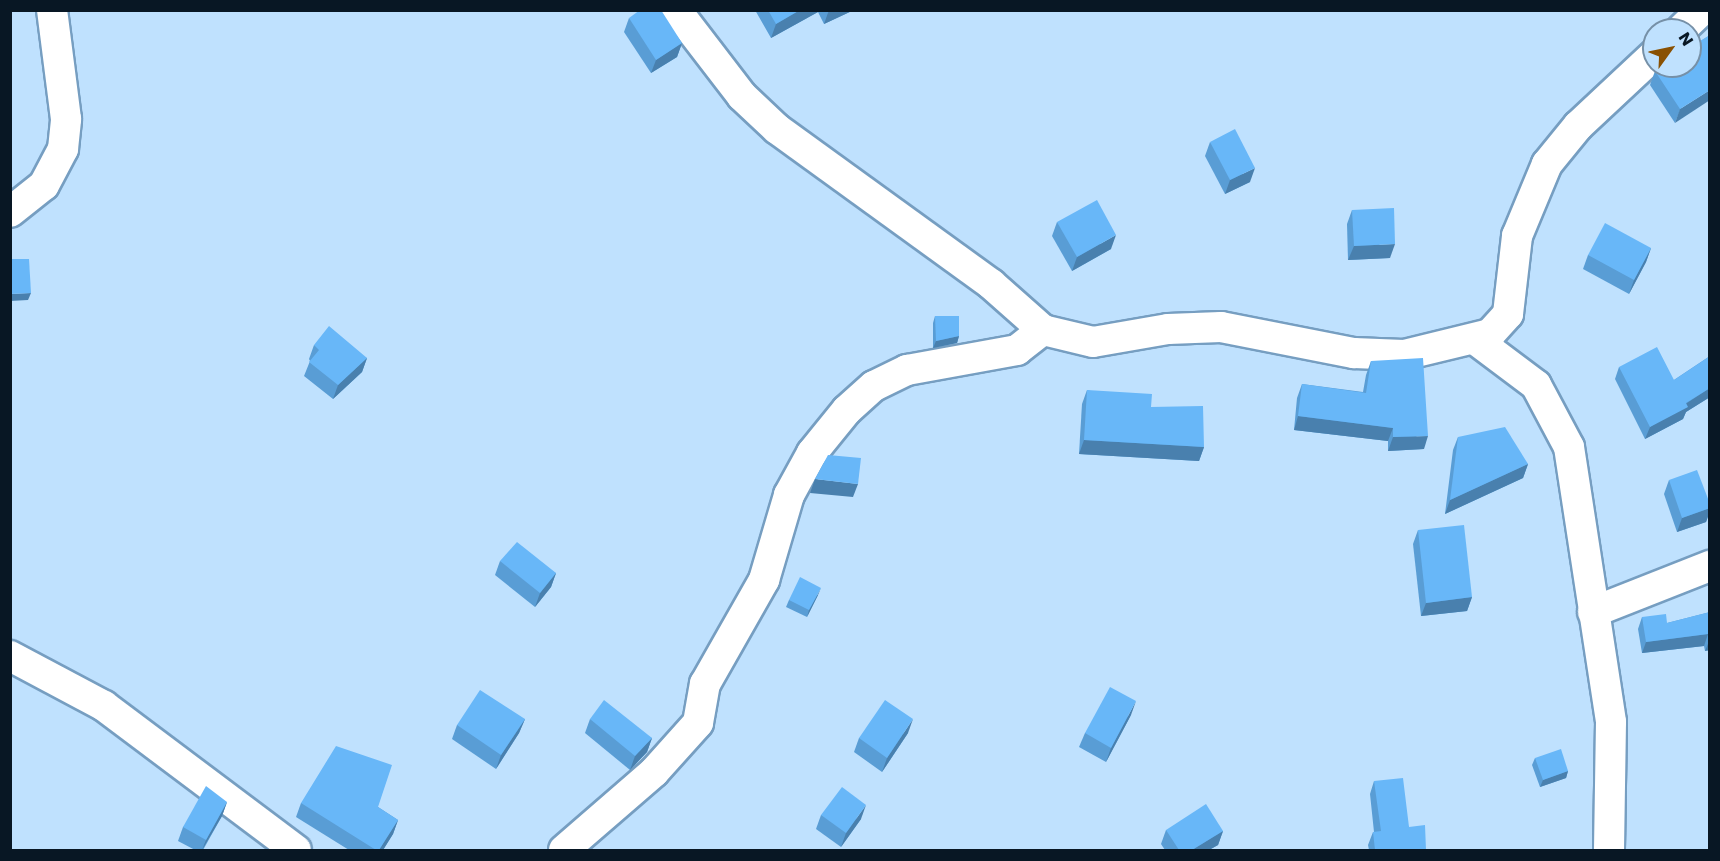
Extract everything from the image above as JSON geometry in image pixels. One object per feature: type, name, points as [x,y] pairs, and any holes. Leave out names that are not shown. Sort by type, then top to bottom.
[{"type":"street","points":[[10,212],[44,185],[63,150],[66,119],[52,10]]},
{"type":"street","points":[[676,10],[742,96],[777,129],[991,284],[1043,330],[1093,342],[1168,328],[1221,327],[1354,353],[1404,355],[1476,340],[1499,327],[1508,314],[1517,236],[1547,164],[1578,126],[1642,66]]},
{"type":"street","points":[[564,850],[654,772],[698,723],[705,684],[764,580],[789,495],[812,453],[847,410],[874,386],[907,370],[1010,353],[1032,344],[1043,330]]},
{"type":"street","points":[[1476,340],[1527,375],[1558,418],[1569,447],[1614,751],[1609,850]]},
{"type":"street","points":[[1593,612],[1710,566]]},
{"type":"street","points":[[10,656],[104,706],[296,850]]},
{"type":"building","points":[[640,10],[661,10],[682,43],[656,60],[629,18]]},
{"type":"building","points":[[768,10],[800,10],[776,24]]},
{"type":"building","points":[[1710,35],[1710,90],[1680,109],[1660,78],[1702,78],[1702,40]]},
{"type":"building","points":[[1235,129],[1255,168],[1230,180],[1210,142]]},
{"type":"building","points":[[1097,200],[1116,235],[1077,257],[1057,222]]},
{"type":"building","points":[[1394,208],[1395,244],[1354,246],[1352,210]]},
{"type":"building","points":[[1605,223],[1651,248],[1634,280],[1588,255]]},
{"type":"building","points":[[10,259],[29,259],[31,293],[10,294]]},
{"type":"building","points":[[935,316],[959,316],[959,336],[936,341]]},
{"type":"building","points":[[329,326],[367,358],[338,385],[309,362],[319,350],[314,345]]},
{"type":"building","points":[[1657,347],[1674,380],[1710,356],[1710,388],[1686,403],[1688,407],[1650,427],[1619,367]]},
{"type":"building","points":[[1423,358],[1428,436],[1393,437],[1393,428],[1298,416],[1302,384],[1366,393],[1371,361]]},
{"type":"building","points":[[1087,390],[1152,394],[1151,407],[1203,406],[1204,447],[1084,440]]},
{"type":"building","points":[[1505,427],[1528,464],[1450,500],[1458,437]]},
{"type":"building","points":[[828,455],[861,458],[858,484],[815,479]]},
{"type":"building","points":[[1697,470],[1710,508],[1682,518],[1669,480]]},
{"type":"building","points":[[1464,525],[1472,597],[1426,603],[1418,530]]},
{"type":"building","points":[[517,542],[556,573],[540,593],[500,561]]},
{"type":"building","points":[[800,577],[821,588],[809,610],[789,600]]},
{"type":"building","points":[[1710,612],[1710,638],[1708,634],[1646,642],[1642,617],[1666,614],[1667,623]]},
{"type":"building","points":[[1110,687],[1136,701],[1111,748],[1085,733]]},
{"type":"building","points":[[480,690],[525,719],[501,755],[457,725]]},
{"type":"building","points":[[604,700],[652,738],[635,756],[590,719]]},
{"type":"building","points":[[885,700],[913,719],[887,758],[859,738]]},
{"type":"building","points":[[336,746],[392,765],[378,807],[398,820],[379,850],[301,803]]},
{"type":"building","points":[[1561,749],[1568,771],[1543,780],[1535,758]]},
{"type":"building","points":[[1403,778],[1409,827],[1425,825],[1426,850],[1375,850],[1373,832],[1381,831],[1374,781]]},
{"type":"building","points":[[206,786],[227,802],[206,840],[183,827]]},
{"type":"building","points":[[842,787],[866,805],[846,833],[821,815]]},
{"type":"building","points":[[1206,804],[1223,831],[1192,850],[1179,850],[1166,830]]}]
